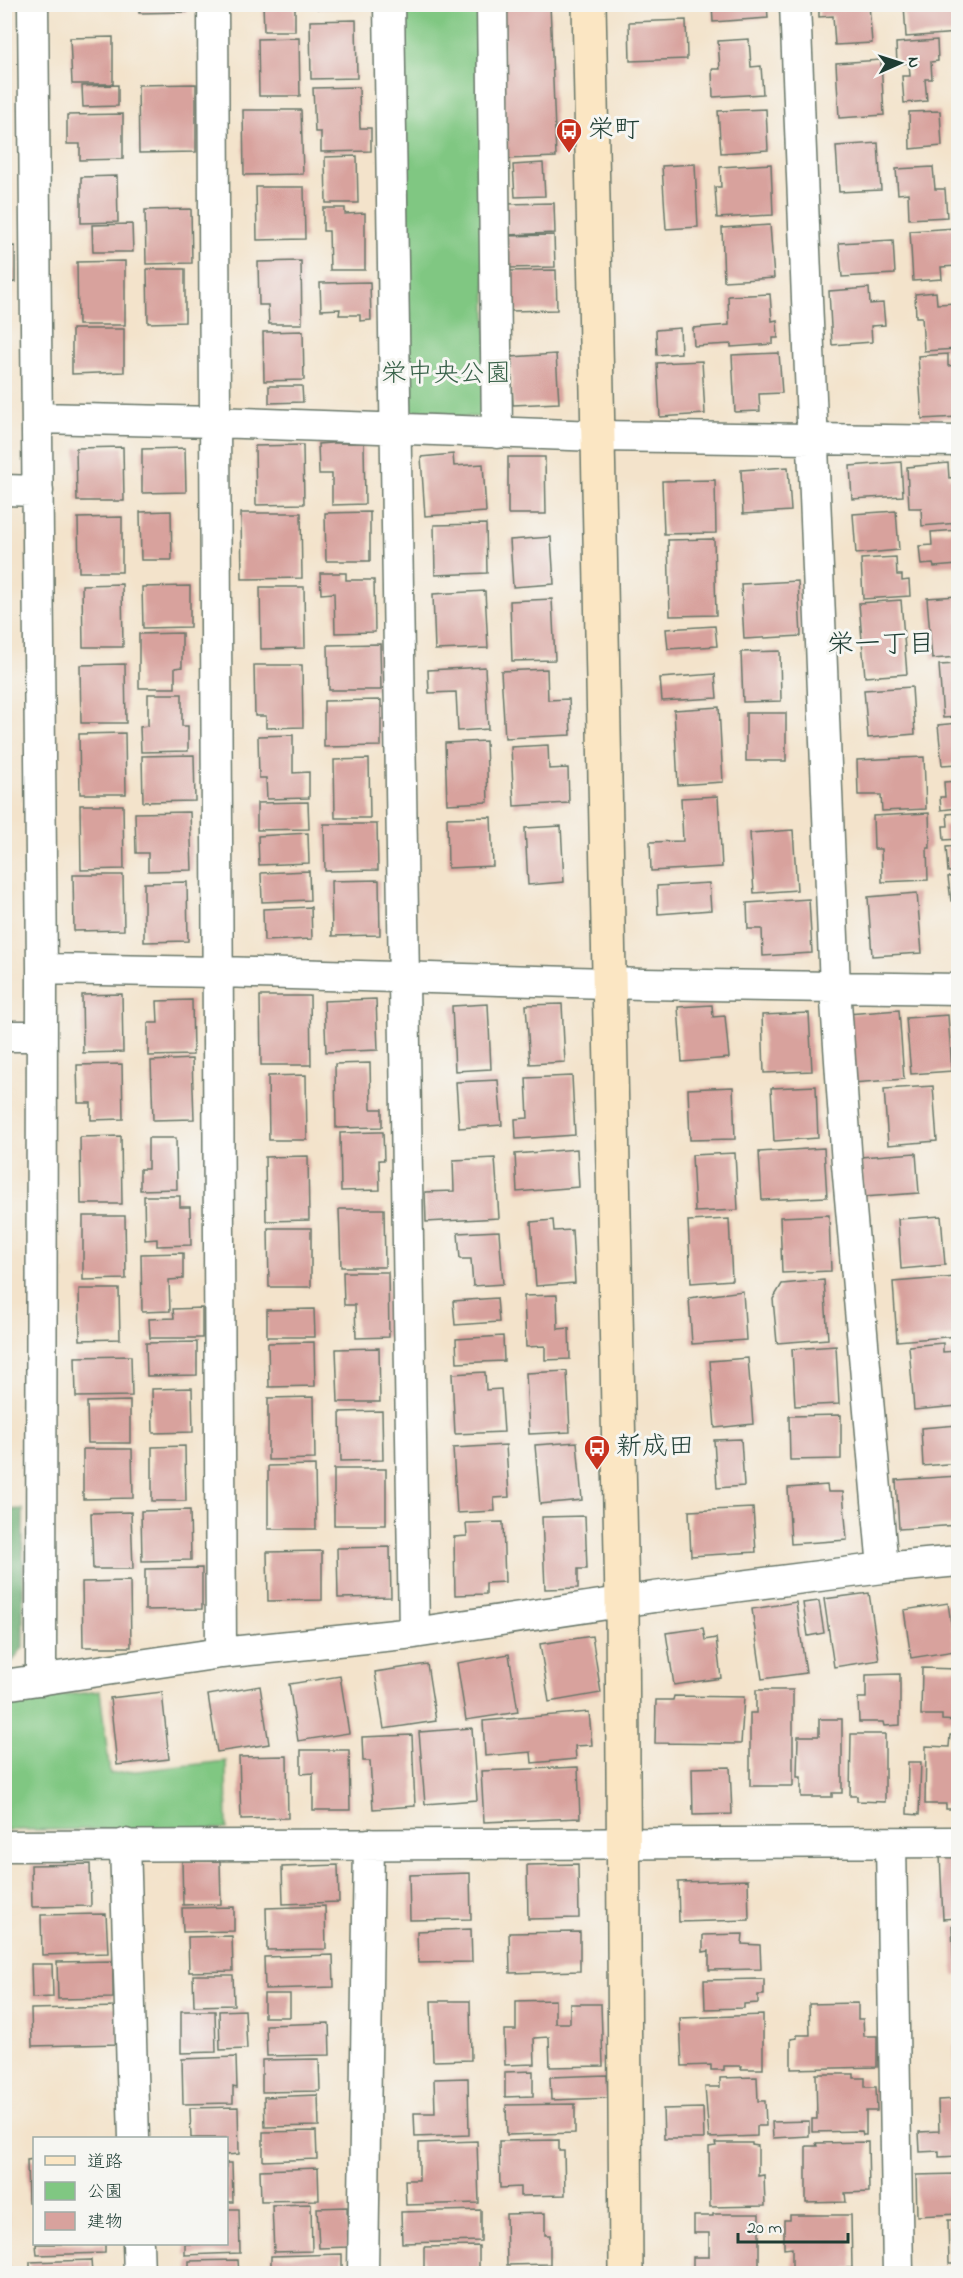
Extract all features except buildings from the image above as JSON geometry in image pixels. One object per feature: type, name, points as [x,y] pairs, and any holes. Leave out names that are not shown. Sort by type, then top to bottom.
[{"type":"street","points":[[33,4],[42,969],[40,1036],[41,1680]]},
{"type":"street","points":[[213,4],[221,1653]]},
{"type":"street","points":[[389,4],[414,1633]]},
{"type":"street","points":[[492,4],[497,433]]},
{"type":"street","points":[[588,4],[607,982],[622,1602],[626,2274]]},
{"type":"street","points":[[795,4],[835,987],[847,1164],[883,1568]]},
{"type":"street","points":[[36,418],[598,436],[958,441]]},
{"type":"street","points":[[4,490],[38,491]]},
{"type":"street","points":[[42,969],[958,989]]},
{"type":"street","points":[[4,1036],[40,1036]]},
{"type":"street","points":[[4,1685],[221,1653],[414,1633],[622,1602],[883,1568],[958,1561]]},
{"type":"street","points":[[4,1846],[958,1842]]},
{"type":"street","points":[[891,1843],[898,2274]]},
{"type":"street","points":[[125,1844],[134,2137]]},
{"type":"street","points":[[363,2274],[369,1844]]},
{"type":"street","points":[[138,2245],[139,2274]]},
{"type":"green space","name":"栄中央公園","points":[[399,5],[481,5],[488,417],[422,418],[405,405]]},
{"type":"green space","points":[[23,1509],[23,1647],[13,1661],[5,1662],[5,1510]]},
{"type":"green space","points":[[100,1691],[110,1774],[226,1761],[227,1829],[5,1830],[4,1702]]},
{"type":"place","name":"栄町","points":[[569,154]]},
{"type":"place","name":"新成田","points":[[597,1471]]},
{"type":"district","name":"栄一丁目","points":[[881,645]]}]
